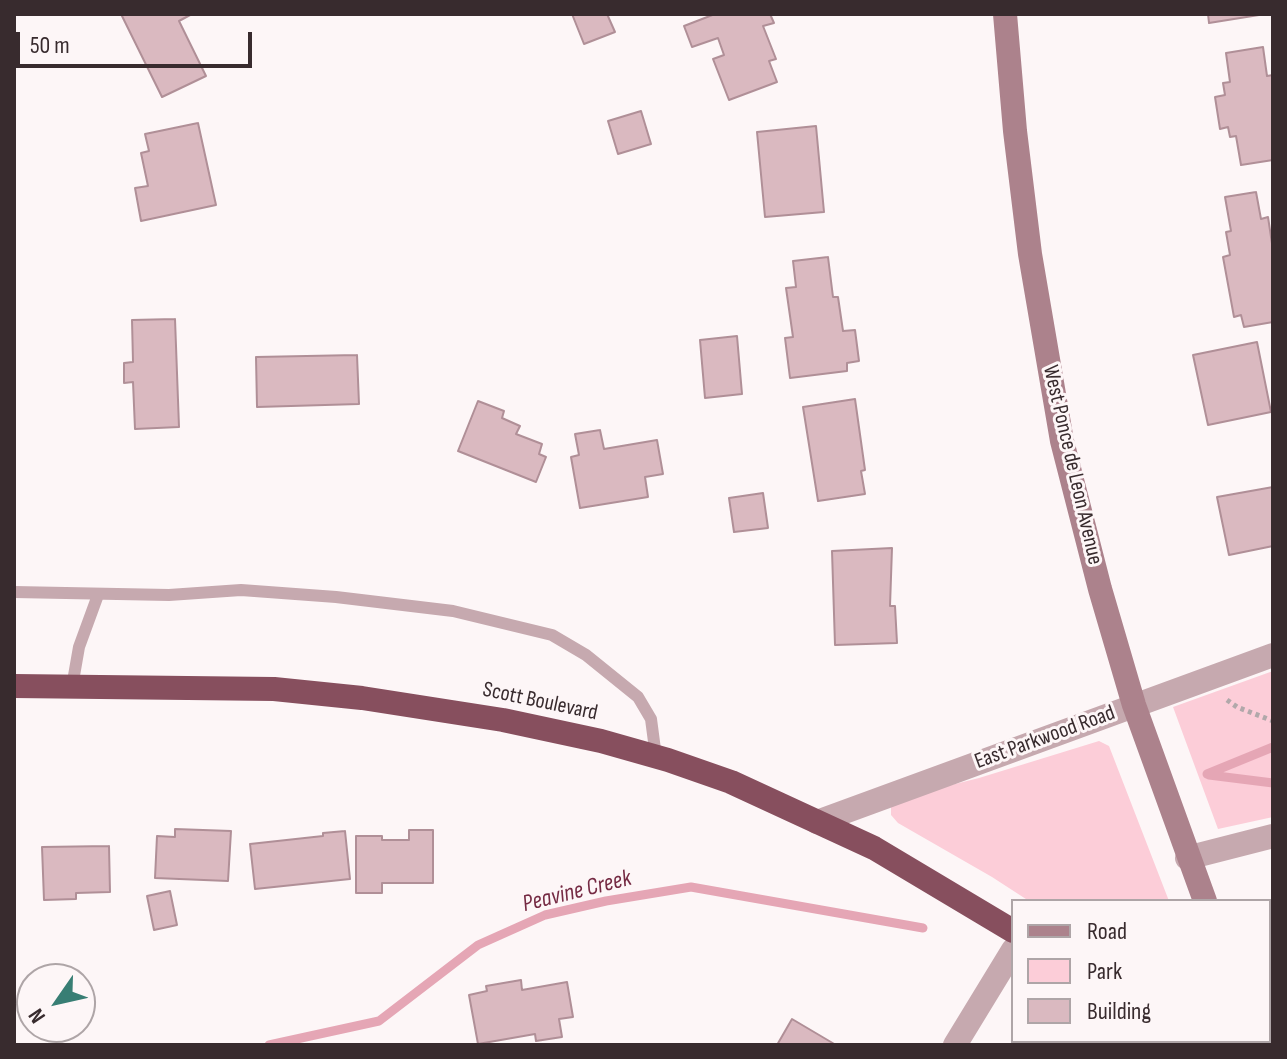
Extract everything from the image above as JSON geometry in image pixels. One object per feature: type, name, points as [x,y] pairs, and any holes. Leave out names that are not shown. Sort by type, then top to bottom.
[{"type":"highway","name":"Scott Boulevard","points":[[14,686],[274,689],[362,698],[503,720],[656,757],[731,782],[874,848],[1011,930]]},
{"type":"main road","name":"West Ponce de Leon Avenue","points":[[1005,14],[1030,254],[1062,441],[1134,705],[1204,899]]},
{"type":"street","name":"East Parkwood Road","points":[[817,822],[1273,655]]},
{"type":"street","points":[[1187,858],[1273,836]]},
{"type":"street","points":[[955,1045],[1011,953]]},
{"type":"lane","points":[[14,592],[169,595],[241,590],[336,597],[453,611],[552,635],[586,655],[638,697],[651,719],[656,757]]},
{"type":"lane","points":[[72,687],[79,647],[98,595]]},
{"type":"path","points":[[1200,681],[1237,707],[1273,721]]},
{"type":"green space","points":[[1273,671],[1273,817],[1218,829],[1173,707]]},
{"type":"green space","points":[[1099,741],[1109,746],[1168,899],[1026,899],[898,823],[891,815],[891,805],[899,798],[979,778]]},
{"type":"building","points":[[121,14],[192,14],[179,21],[206,76],[162,97]]},
{"type":"building","points":[[572,14],[607,14],[615,32],[584,44]]},
{"type":"building","points":[[715,14],[770,14],[774,23],[763,26],[776,59],[769,61],[777,82],[729,100],[713,59],[724,55],[718,38],[692,47],[684,26]]},
{"type":"building","points":[[1208,14],[1259,14],[1259,15],[1209,23]]},
{"type":"building","points":[[1263,47],[1267,76],[1273,75],[1273,160],[1241,165],[1236,136],[1230,137],[1228,127],[1220,129],[1215,97],[1225,95],[1223,83],[1230,82],[1226,53]]},
{"type":"building","points":[[641,111],[651,144],[618,154],[608,121]]},
{"type":"building","points":[[198,123],[216,205],[141,221],[135,188],[148,186],[141,153],[149,151],[145,134]]},
{"type":"building","points":[[816,126],[824,212],[765,217],[757,132]]},
{"type":"building","points":[[1256,192],[1261,219],[1268,217],[1273,250],[1273,322],[1244,327],[1241,315],[1234,317],[1223,257],[1230,255],[1226,232],[1231,231],[1225,197]]},
{"type":"building","points":[[828,257],[833,297],[838,297],[843,331],[855,330],[859,361],[847,363],[847,371],[790,378],[785,338],[793,337],[786,288],[796,287],[793,261]]},
{"type":"building","points":[[175,319],[179,427],[135,429],[133,382],[124,383],[124,363],[133,362],[132,320]]},
{"type":"building","points":[[737,336],[742,394],[705,398],[700,340]]},
{"type":"building","points":[[1257,342],[1271,412],[1208,425],[1193,355]]},
{"type":"building","points":[[357,355],[359,404],[257,407],[256,357]]},
{"type":"building","points":[[855,399],[865,470],[861,471],[865,494],[818,501],[803,407]]},
{"type":"building","points":[[478,401],[504,411],[502,418],[520,426],[516,434],[542,444],[539,454],[546,457],[536,482],[458,451]]},
{"type":"building","points":[[600,430],[604,449],[657,440],[663,474],[645,477],[648,497],[580,508],[571,457],[579,455],[575,434]]},
{"type":"building","points":[[1273,487],[1273,546],[1229,555],[1217,497]]},
{"type":"building","points":[[763,493],[768,528],[734,532],[729,498]]},
{"type":"building","points":[[892,548],[890,606],[895,606],[897,643],[835,645],[832,551]]},
{"type":"building","points":[[175,829],[231,831],[228,881],[155,878],[157,836],[175,837]]},
{"type":"building","points":[[409,830],[433,830],[433,883],[382,883],[382,893],[356,893],[356,836],[409,840]]},
{"type":"building","points":[[345,831],[350,879],[255,889],[250,844]]},
{"type":"building","points":[[109,846],[110,892],[76,893],[76,899],[44,900],[42,847]]},
{"type":"building","points":[[170,891],[177,925],[154,930],[147,896]]},
{"type":"building","points":[[521,980],[522,990],[567,982],[573,1017],[559,1019],[562,1037],[536,1041],[535,1034],[478,1044],[469,995],[487,991],[486,986]]},
{"type":"building","points":[[792,1019],[836,1045],[777,1045]]},
{"type":"waterway","points":[[1207,774],[1273,747]]},
{"type":"waterway","name":"Peavine Creek","points":[[1209,775],[1273,783]]},
{"type":"waterway","name":"Peavine Creek","points":[[269,1045],[379,1021],[478,945],[545,915],[606,901],[691,887],[923,928]]}]
